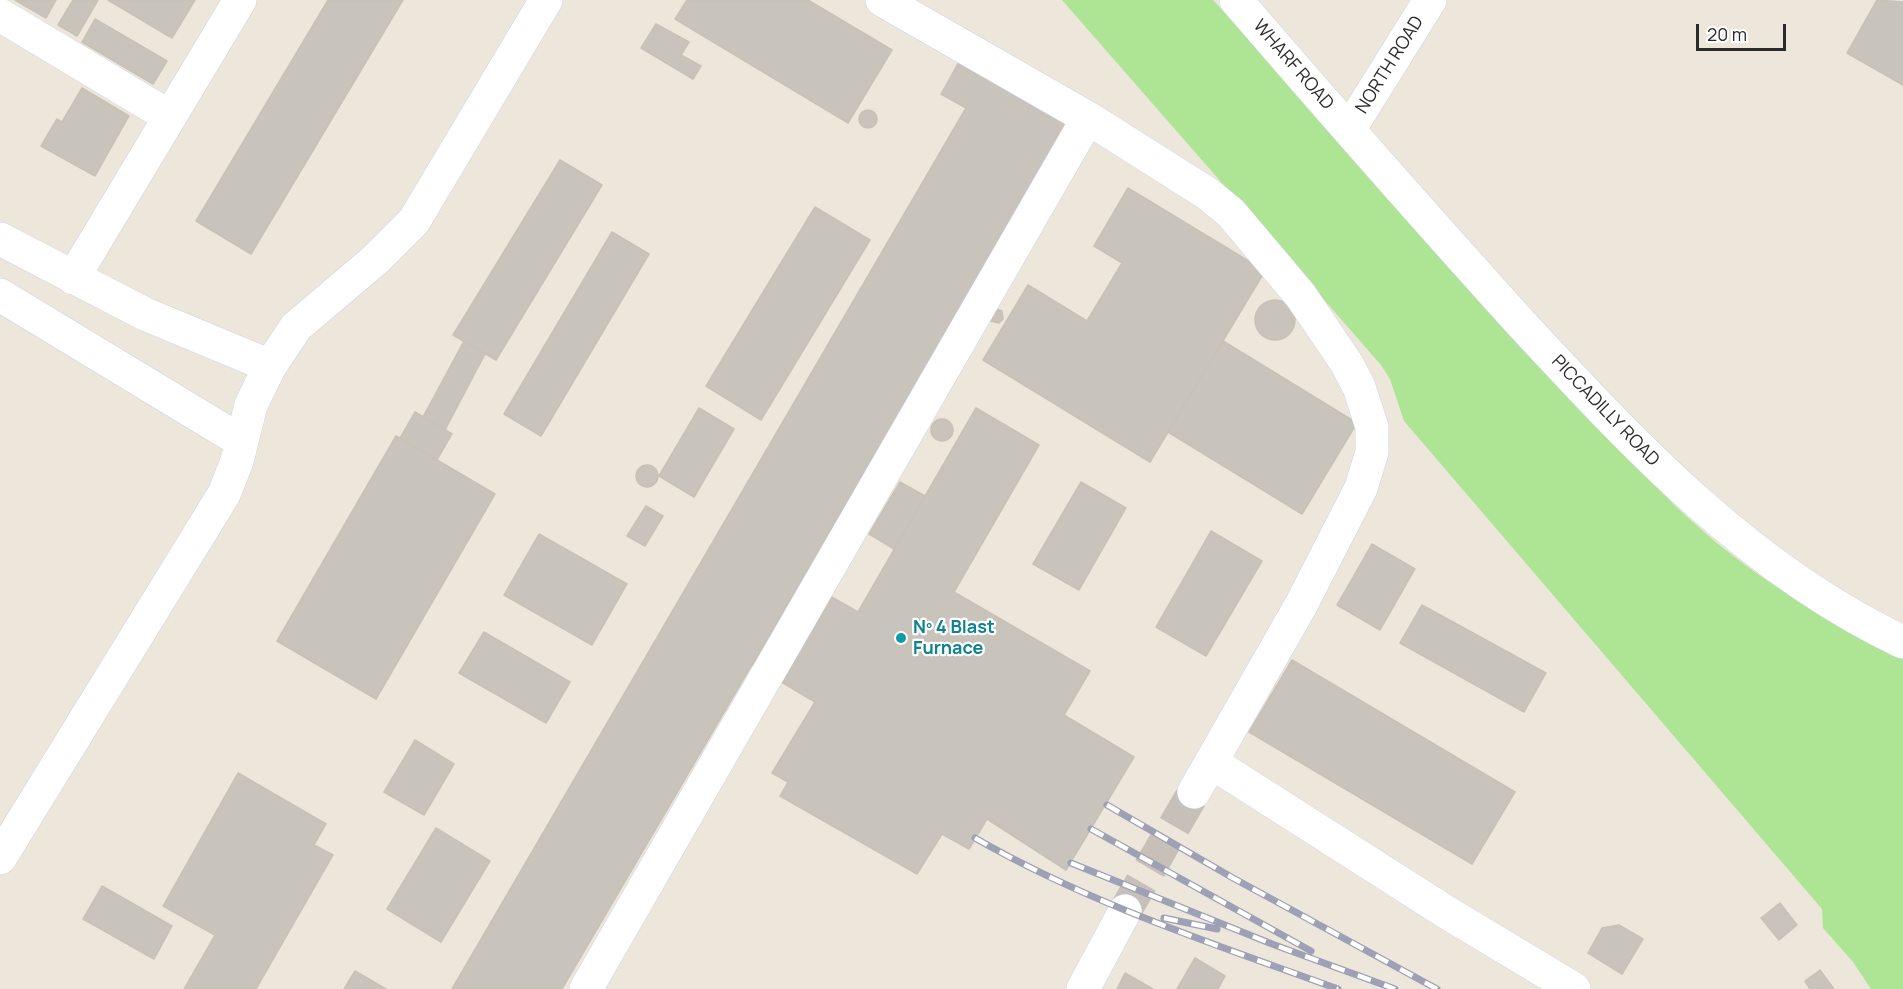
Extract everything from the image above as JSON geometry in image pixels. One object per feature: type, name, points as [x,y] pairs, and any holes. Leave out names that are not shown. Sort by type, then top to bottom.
[{"type":"lane","points":[[0,858],[224,494],[237,461],[251,405],[270,366],[296,327],[382,253],[414,221],[546,0]]},
{"type":"lane","points":[[882,0],[1088,118],[1180,175],[1231,213],[1266,253],[1324,328],[1359,387],[1372,427],[1372,452],[1361,488],[1301,605],[1194,792]]},
{"type":"lane","name":"WHARF ROAD","points":[[1236,0],[1349,130]]},
{"type":"lane","name":"NORTH ROAD","points":[[1349,130],[1430,0]]},
{"type":"lane","points":[[73,278],[170,117],[236,1]]},
{"type":"lane","points":[[0,15],[170,117]]},
{"type":"lane","points":[[586,989],[1088,118]]},
{"type":"lane","name":"PICCADILLY ROAD","points":[[1349,130],[1602,411],[1656,465],[1758,555],[1852,617],[1903,642]]},
{"type":"lane","points":[[0,239],[73,278],[175,327],[270,366]]},
{"type":"lane","points":[[0,295],[241,441]]},
{"type":"lane","points":[[1211,762],[1446,912],[1574,989]]},
{"type":"lane","points":[[1083,989],[1125,911]]},
{"type":"green space","points":[[1062,0],[1213,0],[1632,462],[1678,508],[1741,562],[1793,598],[1875,643],[1903,655],[1903,989],[1871,989],[1853,962],[1823,928],[1822,909],[1404,421],[1390,379],[1381,365]]},
{"type":"building","points":[[15,0],[56,0],[46,18]]},
{"type":"building","points":[[73,0],[98,0],[77,36],[58,25]]},
{"type":"building","points":[[108,0],[195,0],[172,38]]},
{"type":"building","points":[[328,0],[403,0],[251,254],[196,221]]},
{"type":"building","points":[[687,0],[808,0],[892,50],[848,123],[675,19]]},
{"type":"building","points":[[1877,0],[1903,2],[1903,85],[1847,53]]},
{"type":"building","points":[[95,19],[167,61],[153,84],[82,42]]},
{"type":"building","points":[[656,24],[689,42],[681,55],[701,66],[693,79],[641,48]]},
{"type":"building","points":[[960,60],[1068,125],[562,989],[452,989],[966,108],[941,94]]},
{"type":"building","points":[[82,88],[129,116],[95,176],[41,146],[57,119],[62,122]]},
{"type":"building","points":[[864,110],[872,110],[877,115],[875,126],[864,128],[859,123],[859,115]]},
{"type":"building","points":[[560,160],[602,185],[496,360],[453,335]]},
{"type":"building","points":[[1128,188],[1265,271],[1150,462],[983,360],[1028,285],[1087,321],[1122,263],[1094,246]]},
{"type":"building","points":[[815,207],[870,240],[761,420],[706,386]]},
{"type":"building","points":[[612,232],[649,254],[541,436],[504,414]]},
{"type":"building","points":[[1275,300],[1289,306],[1295,320],[1289,334],[1275,340],[1261,334],[1255,320],[1261,306]]},
{"type":"building","points":[[993,308],[1002,311],[1003,319],[999,323],[990,321]]},
{"type":"building","points":[[464,341],[485,354],[445,430],[423,417]]},
{"type":"building","points":[[1223,341],[1357,423],[1302,514],[1168,432]]},
{"type":"building","points":[[699,408],[734,429],[694,497],[659,476]]},
{"type":"building","name":"Nº 4 Blast Furnace","points":[[976,408],[1039,445],[954,592],[1090,671],[1064,715],[1134,757],[1066,870],[987,819],[969,849],[942,834],[917,874],[780,796],[788,782],[772,773],[815,702],[753,665],[802,580],[858,612]]},
{"type":"building","points":[[415,412],[452,434],[437,460],[400,438]]},
{"type":"building","points":[[938,419],[946,419],[953,426],[953,434],[946,441],[938,441],[931,434],[931,426]]},
{"type":"building","points":[[396,436],[495,494],[376,699],[277,641]]},
{"type":"building","points":[[647,465],[657,472],[658,476],[651,486],[647,487],[637,480],[636,476],[643,466]]},
{"type":"building","points":[[900,482],[925,496],[894,549],[869,534]]},
{"type":"building","points":[[1081,482],[1126,508],[1079,590],[1033,564]]},
{"type":"building","points":[[646,506],[663,516],[645,546],[627,536]]},
{"type":"building","points":[[1211,531],[1262,561],[1206,656],[1156,627]]},
{"type":"building","points":[[539,534],[627,584],[592,645],[504,595]]},
{"type":"building","points":[[1372,544],[1415,569],[1380,630],[1337,605]]},
{"type":"building","points":[[1422,605],[1546,673],[1524,712],[1400,643]]},
{"type":"building","points":[[484,632],[570,682],[546,723],[459,673]]},
{"type":"building","points":[[1292,660],[1515,792],[1472,864],[1249,732]]},
{"type":"building","points":[[415,740],[454,764],[424,815],[384,792]]},
{"type":"building","points":[[238,773],[326,824],[314,845],[333,855],[256,989],[184,989],[215,935],[163,906]]},
{"type":"building","points":[[436,828],[490,861],[441,942],[387,909]]},
{"type":"building","points":[[102,886],[172,926],[154,959],[83,919]]},
{"type":"building","points":[[1780,903],[1797,925],[1779,940],[1761,918]]},
{"type":"building","points":[[1619,925],[1643,939],[1622,974],[1588,953],[1602,928]]},
{"type":"building","points":[[1195,958],[1225,976],[1218,989],[1177,989]]},
{"type":"building","points":[[1820,970],[1834,989],[1810,989],[1805,981]]},
{"type":"building","points":[[355,971],[386,989],[344,989]]},
{"type":"building","points":[[1125,973],[1153,989],[1117,989]]},
{"type":"tunnel","points":[[1125,911],[1194,792]]},
{"type":"railway","points":[[1107,805],[1233,878],[1437,989]]},
{"type":"railway","points":[[1091,829],[1311,951]]},
{"type":"railway","points":[[975,838],[1019,862],[1108,903],[1199,939],[1338,989]]},
{"type":"railway","points":[[1071,863],[1272,944],[1395,989]]},
{"type":"railway","points":[[1164,918],[1217,929]]},
{"type":"place","name":"Nº 4 Blast Furnace","points":[[901,638]]}]
